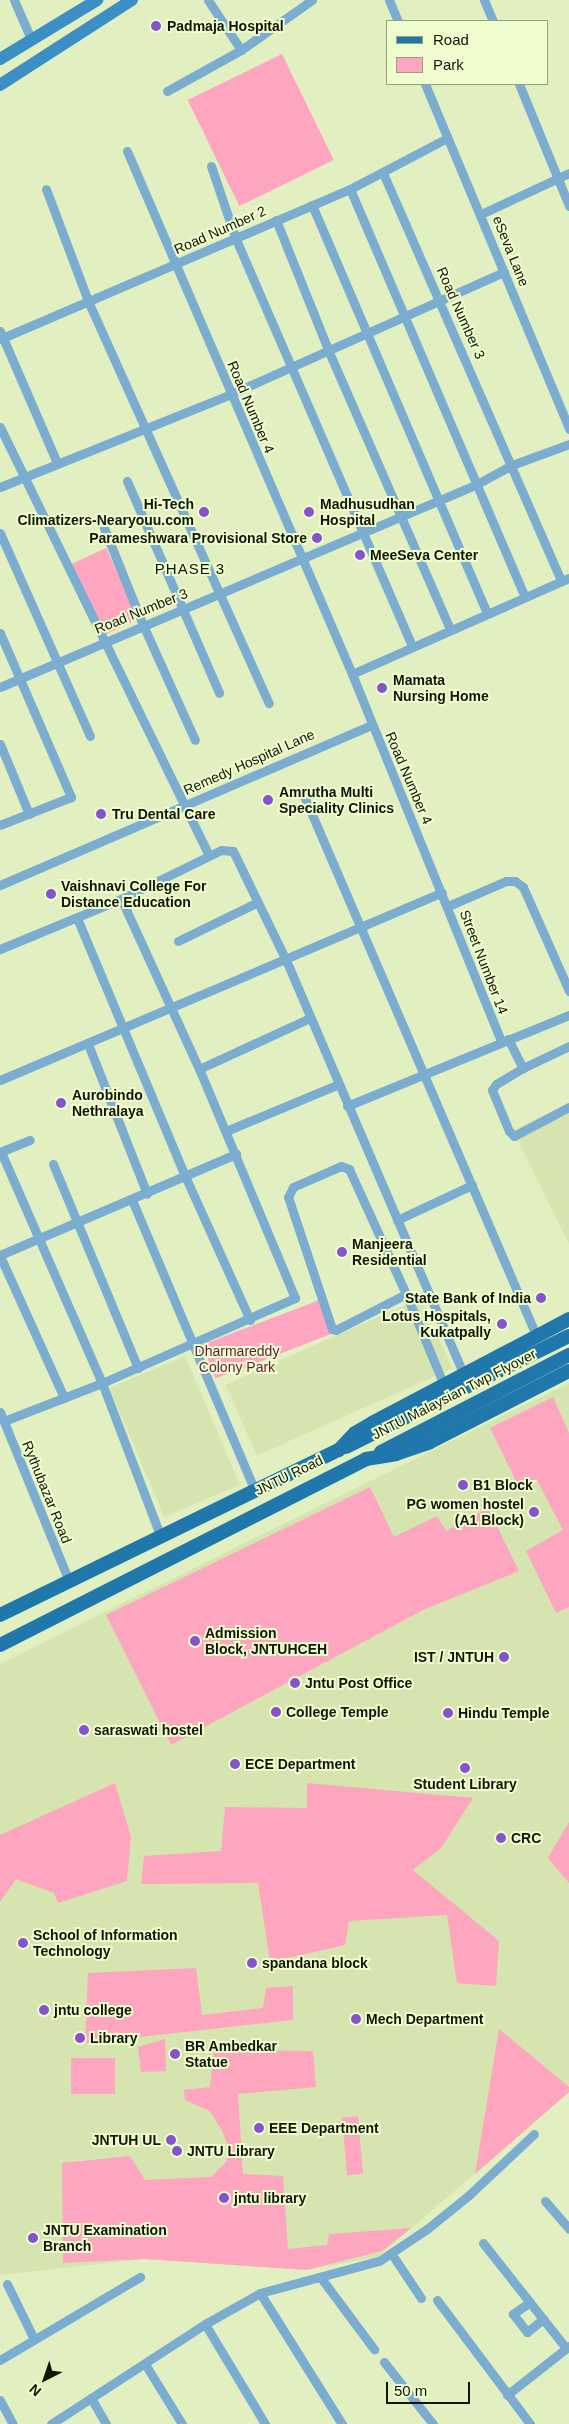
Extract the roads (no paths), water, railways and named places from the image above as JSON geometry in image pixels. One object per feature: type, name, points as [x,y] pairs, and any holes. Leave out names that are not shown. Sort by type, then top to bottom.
[{"type":"main road","points":[[0,59],[96,0]]},
{"type":"main road","points":[[0,85],[132,0]]},
{"type":"main road","name":"JNTU Road","points":[[0,1615],[160,1535],[255,1492],[339,1450],[355,1433],[443,1383],[569,1319]]},
{"type":"main road","name":"JNTU Malaysian Twp Flyover","points":[[339,1450],[377,1433],[569,1336]]},
{"type":"main road","name":"JNTU Malaysian Twp Flyover","points":[[366,1460],[569,1355]]},
{"type":"main road","name":"JNTU Road","points":[[0,1645],[366,1460],[396,1454],[430,1442],[569,1371]]},
{"type":"street","points":[[14,0],[31,39]]},
{"type":"street","points":[[208,0],[241,50]]},
{"type":"street","points":[[167,91],[241,50],[312,0]]},
{"type":"street","points":[[389,0],[398,20]]},
{"type":"street","points":[[484,0],[493,20]]},
{"type":"street","name":"eSeva Lane","points":[[425,85],[481,214],[569,429]]},
{"type":"street","points":[[519,85],[569,206]]},
{"type":"street","name":"Road Number 2","points":[[1,336],[176,264],[350,189],[447,138]]},
{"type":"street","name":"Road Number 4","points":[[127,151],[301,560],[352,674],[371,725],[442,892]]},
{"type":"street","points":[[211,166],[235,237],[365,532],[412,646]]},
{"type":"street","name":"Road Number 3","points":[[383,173],[565,580]]},
{"type":"street","points":[[481,214],[569,173]]},
{"type":"street","points":[[46,189],[88,301],[269,703]]},
{"type":"street","points":[[350,189],[475,485],[525,597]]},
{"type":"street","points":[[312,205],[487,613]]},
{"type":"street","points":[[276,220],[328,352],[450,629]]},
{"type":"street","points":[[0,486],[145,426],[231,394],[504,272]]},
{"type":"street","points":[[1,336],[57,462]]},
{"type":"street","points":[[0,427],[22,477],[186,804],[209,856]]},
{"type":"street","name":"Road Number 3","points":[[0,686],[438,501],[475,485],[512,465],[569,444]]},
{"type":"street","points":[[127,481],[219,693]]},
{"type":"street","points":[[104,528],[143,625],[195,740]]},
{"type":"street","points":[[0,533],[90,736]]},
{"type":"street","points":[[352,674],[450,629],[565,580]]},
{"type":"street","points":[[0,633],[71,797],[0,825]]},
{"type":"street","name":"Remedy Hospital Lane","points":[[0,885],[371,725]]},
{"type":"street","points":[[0,744],[29,814]]},
{"type":"street","points":[[304,796],[425,1073],[536,1335]]},
{"type":"street","points":[[0,949],[121,899],[221,850],[232,851],[256,903],[286,960],[463,1373]]},
{"type":"street","points":[[448,906],[506,881],[523,887],[569,991]]},
{"type":"street","points":[[0,1080],[171,1010],[442,892]]},
{"type":"street","name":"Street Number 14","points":[[442,892],[504,1040],[523,1068]]},
{"type":"street","points":[[4,1421],[102,1383],[250,1320],[290,1302],[296,1293],[199,1069],[121,899]]},
{"type":"street","points":[[178,941],[256,903]]},
{"type":"street","points":[[77,918],[186,1176],[250,1320]]},
{"type":"street","points":[[347,1106],[504,1040],[569,1015]]},
{"type":"street","points":[[199,1069],[310,1018]]},
{"type":"street","points":[[88,1044],[147,1194]]},
{"type":"street","points":[[569,1046],[523,1068],[496,1084],[492,1090],[505,1123],[514,1136],[569,1107]]},
{"type":"street","points":[[226,1131],[339,1084]]},
{"type":"street","points":[[30,1140],[0,1152],[102,1383],[160,1535]]},
{"type":"street","points":[[64,1398],[0,1256],[236,1154]]},
{"type":"street","points":[[53,1164],[138,1368]]},
{"type":"street","points":[[406,1294],[336,1330],[332,1329],[288,1197],[293,1187],[341,1166],[349,1170],[406,1294],[443,1383]]},
{"type":"street","points":[[397,1220],[472,1185]]},
{"type":"street","points":[[132,1200],[255,1492]]},
{"type":"street","name":"Rythubazar Road","points":[[0,1412],[69,1582]]},
{"type":"street","points":[[51,2424],[204,2324],[260,2293],[380,2261],[469,2195],[534,2134]]},
{"type":"street","points":[[546,2201],[569,2229]]},
{"type":"street","points":[[483,2243],[543,2319],[568,2347],[507,2395]]},
{"type":"street","points":[[392,2253],[420,2298]]},
{"type":"street","points":[[0,2360],[140,2277]]},
{"type":"street","points":[[321,2278],[374,2349]]},
{"type":"street","points":[[7,2284],[34,2339]]},
{"type":"street","points":[[260,2293],[342,2424]]},
{"type":"street","points":[[437,2300],[530,2424]]},
{"type":"street","points":[[530,2302],[513,2314],[527,2332],[543,2319]]},
{"type":"street","points":[[204,2324],[265,2424]]},
{"type":"street","points":[[384,2362],[433,2424]]},
{"type":"street","points":[[145,2364],[182,2424]]},
{"type":"street","points":[[91,2398],[106,2424]]},
{"type":"street","points":[[0,2400],[13,2424]]},
{"type":"place","name":"Padmaja Hospital","points":[[156,26]]},
{"type":"place","name":"Hi-Tech Climatizers-Nearyouu.com","points":[[204,512]]},
{"type":"place","name":"Madhusudhan Hospital","points":[[309,512]]},
{"type":"place","name":"Parameshwara Provisional Store","points":[[317,538]]},
{"type":"place","name":"MeeSeva Center","points":[[360,555]]},
{"type":"place","name":"Mamata Nursing Home","points":[[382,688]]},
{"type":"place","name":"Amrutha Multi Speciality Clinics","points":[[268,800]]},
{"type":"place","name":"Tru Dental Care","points":[[101,814]]},
{"type":"place","name":"Vaishnavi College For Distance Education","points":[[51,894]]},
{"type":"place","name":"Aurobindo Nethralaya","points":[[61,1103]]},
{"type":"place","name":"Manjeera Residential","points":[[342,1252]]},
{"type":"place","name":"State Bank of India","points":[[541,1298]]},
{"type":"place","name":"Lotus Hospitals, Kukatpally","points":[[502,1324]]},
{"type":"place","name":"B1 Block","points":[[463,1485]]},
{"type":"place","name":"PG women hostel (A1 Block)","points":[[534,1512]]},
{"type":"place","name":"Admission Block, JNTUHCEH","points":[[195,1641]]},
{"type":"place","name":"IST / JNTUH","points":[[504,1657]]},
{"type":"place","name":"Jntu Post Office","points":[[295,1683]]},
{"type":"place","name":"College Temple","points":[[276,1712]]},
{"type":"place","name":"Hindu Temple","points":[[448,1713]]},
{"type":"place","name":"saraswati hostel","points":[[84,1730]]},
{"type":"place","name":"ECE Department","points":[[235,1764]]},
{"type":"place","name":"Student Library","points":[[465,1768]]},
{"type":"place","name":"CRC","points":[[501,1838]]},
{"type":"place","name":"School of Information Technology","points":[[23,1943]]},
{"type":"place","name":"spandana block","points":[[252,1963]]},
{"type":"place","name":"jntu college","points":[[44,2010]]},
{"type":"place","name":"Mech Department","points":[[356,2019]]},
{"type":"place","name":"Library","points":[[80,2038]]},
{"type":"place","name":"BR Ambedkar Statue","points":[[175,2054]]},
{"type":"place","name":"EEE Department","points":[[259,2128]]},
{"type":"place","name":"JNTUH UL","points":[[171,2140]]},
{"type":"place","name":"JNTU Library","points":[[177,2151]]},
{"type":"place","name":"jntu library","points":[[224,2198]]},
{"type":"place","name":"JNTU Examination Branch","points":[[33,2238]]},
{"type":"district","name":"PHASE 3","points":[[190,569]]},
{"type":"park label","name":"Dharmareddy Colony Park","points":[[237,1359]]}]
